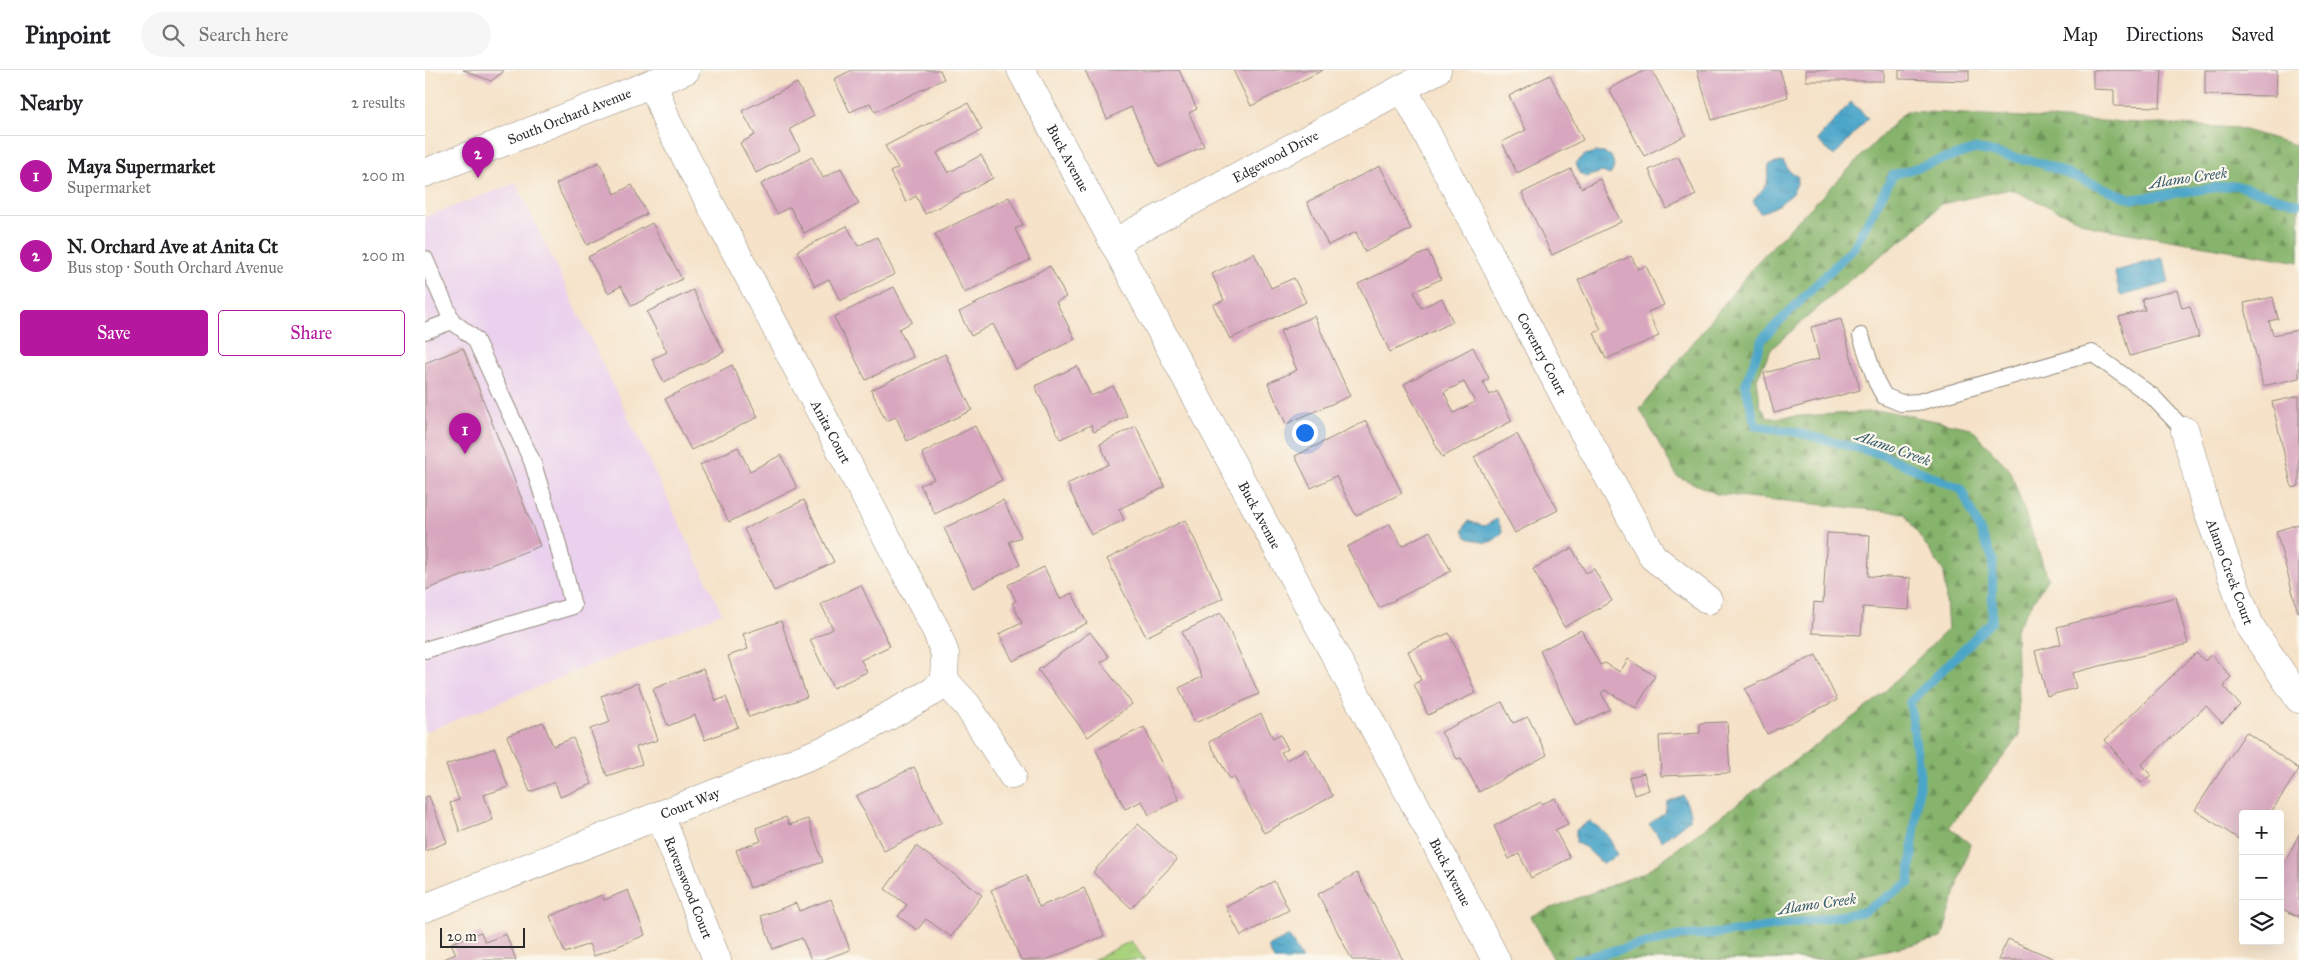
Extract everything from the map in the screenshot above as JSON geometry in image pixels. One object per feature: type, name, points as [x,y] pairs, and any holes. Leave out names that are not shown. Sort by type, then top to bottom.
[{"type":"street","name":"South Orchard Avenue","points":[[425,173],[686,70]]},
{"type":"street","name":"Buck Avenue","points":[[1021,70],[1425,823],[1491,950]]},
{"type":"street","name":"Edgewood Drive","points":[[1113,243],[1437,70]]},
{"type":"street","name":"Anita Court","points":[[653,84],[667,122],[937,632],[945,654],[944,680]]},
{"type":"street","name":"Coventry Court","points":[[1403,88],[1573,413],[1653,557],[1708,600]]},
{"type":"street","name":"Alamo Creek Court","points":[[2185,431],[2205,504],[2250,626],[2299,699]]},
{"type":"street","points":[[944,680],[967,705],[1013,775]]},
{"type":"street","name":"Court Way","points":[[425,908],[832,748],[934,691],[944,680]]},
{"type":"street","name":"Ravenswood Court","points":[[660,815],[717,960]]},
{"type":"lane","points":[[425,259],[452,321],[475,339],[532,462],[557,541],[573,606],[425,650]]},
{"type":"lane","points":[[425,332],[452,321]]},
{"type":"lane","points":[[1861,336],[1876,381],[1884,396],[1901,403],[1919,402],[2092,353],[2153,396],[2185,431]]},
{"type":"shaded area","points":[[516,183],[722,613],[425,732],[425,217]]},
{"type":"green space","points":[[1906,111],[2238,128],[2299,146],[2299,262],[2094,227],[2010,189],[1941,204],[1913,232],[1860,271],[1772,348],[1757,378],[1760,405],[1768,418],[1886,411],[1971,428],[2010,470],[2048,578],[2016,629],[2019,736],[1949,827],[1970,844],[1942,938],[1845,959],[1554,960],[1531,916],[1646,872],[1876,700],[1948,629],[1944,572],[1904,513],[1717,494],[1677,476],[1640,409],[1759,260]]},
{"type":"green space","points":[[1131,941],[1145,960],[1093,960]]},
{"type":"water","points":[[1851,102],[1868,118],[1834,156],[1817,140]]},
{"type":"water","points":[[1595,152],[1611,156],[1614,166],[1610,175],[1602,172],[1586,177],[1579,173],[1576,163],[1585,155]]},
{"type":"water","points":[[1783,161],[1790,172],[1798,177],[1797,184],[1790,196],[1785,200],[1773,208],[1760,213],[1753,201],[1767,184],[1769,165]]},
{"type":"water","points":[[2164,259],[2169,283],[2120,295],[2116,271]]},
{"type":"water","points":[[1497,519],[1503,532],[1490,542],[1467,538],[1463,530],[1468,521],[1484,526]]},
{"type":"water","points":[[1683,795],[1691,813],[1689,820],[1662,841],[1649,824],[1665,813],[1667,802]]},
{"type":"water","points":[[1590,821],[1607,834],[1618,855],[1603,864],[1585,847],[1576,843],[1576,830]]},
{"type":"water","points":[[1289,936],[1302,960],[1274,960],[1268,947]]},
{"type":"building","points":[[463,70],[503,70],[503,72],[491,81]]},
{"type":"building","points":[[852,70],[940,70],[944,79],[875,112],[870,103],[850,112],[834,79]]},
{"type":"building","points":[[1085,70],[1179,70],[1197,109],[1189,113],[1204,146],[1159,167],[1131,107],[1107,119]]},
{"type":"building","points":[[1233,70],[1323,70],[1251,106]]},
{"type":"building","points":[[1646,70],[1652,70],[1686,135],[1644,156],[1609,89]]},
{"type":"building","points":[[1697,70],[1780,70],[1788,97],[1712,120]]},
{"type":"building","points":[[1806,70],[1884,70],[1884,81],[1806,81]]},
{"type":"building","points":[[1899,70],[1969,70],[1969,81],[1899,79]]},
{"type":"building","points":[[2093,70],[2162,70],[2160,107],[2114,106],[2114,90],[2093,89]]},
{"type":"building","points":[[2205,70],[2277,70],[2276,96],[2205,95]]},
{"type":"building","points":[[1550,75],[1583,140],[1517,173],[1502,142],[1526,130],[1509,96]]},
{"type":"building","points":[[797,83],[814,116],[790,129],[800,150],[756,173],[740,143],[755,135],[742,111]]},
{"type":"building","points":[[968,103],[982,130],[937,153],[948,173],[981,155],[993,178],[925,214],[916,196],[906,202],[890,172],[898,168],[885,146]]},
{"type":"building","points":[[1678,156],[1696,195],[1667,209],[1649,170]]},
{"type":"building","points":[[812,157],[823,178],[841,168],[859,204],[804,233],[790,207],[777,214],[761,184]]},
{"type":"building","points":[[599,162],[615,194],[632,185],[647,214],[587,245],[556,184]]},
{"type":"building","points":[[1380,166],[1411,229],[1365,252],[1356,232],[1328,245],[1307,202]]},
{"type":"building","points":[[1571,169],[1581,188],[1600,179],[1621,222],[1552,255],[1522,193]]},
{"type":"building","points":[[1009,197],[1023,225],[1015,229],[1030,260],[964,293],[935,234]]},
{"type":"building","points":[[652,223],[682,279],[632,306],[621,286],[608,293],[588,257]]},
{"type":"building","points":[[847,226],[858,246],[877,237],[895,274],[840,301],[829,279],[815,286],[797,251]]},
{"type":"building","points":[[1428,251],[1441,279],[1414,292],[1421,308],[1442,298],[1453,322],[1390,352],[1358,284]]},
{"type":"building","points":[[1254,253],[1271,288],[1294,278],[1306,302],[1230,339],[1213,305],[1224,300],[1212,274]]},
{"type":"building","points":[[1631,256],[1638,269],[1646,266],[1664,305],[1648,312],[1659,336],[1606,359],[1594,333],[1601,330],[1578,280]]},
{"type":"building","points":[[1050,266],[1066,297],[1056,302],[1075,339],[1016,369],[993,324],[971,336],[959,312]]},
{"type":"building","points":[[894,287],[912,322],[899,329],[913,357],[866,380],[834,317]]},
{"type":"building","points":[[693,290],[724,352],[664,382],[652,359],[667,352],[647,312]]},
{"type":"building","points":[[2177,290],[2182,308],[2190,306],[2199,337],[2130,356],[2119,317],[2145,310],[2142,299]]},
{"type":"building","points":[[2273,297],[2278,319],[2269,321],[2273,335],[2299,330],[2299,378],[2263,386],[2244,303]]},
{"type":"building","points":[[1314,316],[1350,396],[1286,424],[1268,383],[1297,370],[1280,331]]},
{"type":"building","points":[[1841,319],[1860,390],[1774,413],[1764,373],[1819,359],[1811,327]]},
{"type":"building","points":[[1473,347],[1489,378],[1483,382],[1490,395],[1497,391],[1512,421],[1442,457],[1404,384]],"holes":[[[1464,382],[1475,402],[1454,413],[1444,392]]]},
{"type":"building","points":[[463,348],[540,546],[425,590],[425,363]]},
{"type":"building","points":[[945,354],[972,410],[907,441],[896,417],[886,421],[871,390]]},
{"type":"building","points":[[732,365],[758,417],[691,450],[665,399]]},
{"type":"building","points":[[1077,366],[1091,396],[1113,386],[1127,416],[1094,432],[1091,425],[1060,439],[1035,386]]},
{"type":"building","points":[[2299,396],[2299,486],[2292,488],[2272,402]]},
{"type":"building","points":[[1366,421],[1402,493],[1356,516],[1336,476],[1311,488],[1295,456]]},
{"type":"building","points":[[975,426],[1002,480],[935,514],[920,485],[934,479],[922,453]]},
{"type":"building","points":[[1136,426],[1165,487],[1119,509],[1124,520],[1091,535],[1067,484],[1109,464],[1100,444]]},
{"type":"building","points":[[1517,434],[1558,510],[1515,533],[1474,457]]},
{"type":"building","points":[[738,447],[750,471],[781,455],[797,488],[729,522],[700,465]]},
{"type":"building","points":[[804,500],[834,562],[774,591],[744,529]]},
{"type":"building","points":[[1003,500],[1021,537],[1009,542],[1020,565],[973,588],[944,528]]},
{"type":"building","points":[[1185,520],[1223,598],[1146,637],[1107,559]]},
{"type":"building","points":[[1390,524],[1402,546],[1430,531],[1451,571],[1379,608],[1347,547]]},
{"type":"building","points":[[2299,524],[2299,612],[2298,612],[2276,531]]},
{"type":"building","points":[[1827,533],[1870,535],[1868,576],[1911,578],[1909,610],[1863,607],[1861,635],[1812,633],[1814,602],[1823,603]]},
{"type":"building","points":[[1572,548],[1586,573],[1594,569],[1612,601],[1564,627],[1533,569]]},
{"type":"building","points":[[1044,567],[1060,599],[1072,593],[1087,623],[1013,661],[999,634],[1022,623],[1012,603],[1016,601],[1008,585]]},
{"type":"building","points":[[861,585],[890,646],[861,660],[867,672],[833,688],[810,640],[833,629],[821,604]]},
{"type":"building","points":[[2176,597],[2188,644],[2072,673],[2076,688],[2047,696],[2035,651],[2061,644],[2057,627]]},
{"type":"building","points":[[1221,613],[1259,694],[1195,723],[1179,688],[1202,677],[1182,632]]},
{"type":"building","points":[[781,621],[807,697],[749,717],[728,656],[748,649],[743,634]]},
{"type":"building","points":[[1581,630],[1600,665],[1605,663],[1620,672],[1628,659],[1655,676],[1636,708],[1605,690],[1601,693],[1610,709],[1576,726],[1540,651]]},
{"type":"building","points":[[1090,632],[1109,657],[1101,662],[1132,704],[1088,737],[1038,670]]},
{"type":"building","points":[[1449,633],[1476,693],[1428,715],[1414,684],[1421,680],[1408,651]]},
{"type":"building","points":[[2196,653],[2205,661],[2211,654],[2231,677],[2224,687],[2240,705],[2222,723],[2206,706],[2141,765],[2151,775],[2141,783],[2105,740]]},
{"type":"building","points":[[1816,655],[1837,700],[1767,734],[1745,689]]},
{"type":"building","points":[[703,669],[716,701],[726,697],[738,727],[705,740],[695,715],[668,726],[653,689]]},
{"type":"building","points":[[638,683],[658,740],[636,747],[642,764],[607,776],[590,729],[610,722],[601,696]]},
{"type":"building","points":[[1502,702],[1513,723],[1528,717],[1547,755],[1479,792],[1461,758],[1457,759],[1441,732]]},
{"type":"building","points":[[1261,714],[1273,738],[1280,734],[1288,749],[1281,752],[1286,760],[1306,749],[1333,796],[1264,833],[1234,777],[1230,779],[1209,742]]},
{"type":"building","points":[[543,722],[553,746],[573,738],[592,784],[560,797],[555,782],[530,792],[507,736]]},
{"type":"building","points":[[1727,722],[1730,773],[1661,776],[1659,736],[1700,733],[1700,723]]},
{"type":"building","points":[[1144,727],[1179,800],[1149,815],[1142,801],[1125,809],[1096,750]]},
{"type":"building","points":[[2246,732],[2299,769],[2273,810],[2239,810],[2239,839],[2195,810]]},
{"type":"building","points":[[495,748],[508,787],[484,795],[493,820],[460,832],[450,803],[459,800],[446,765]]},
{"type":"building","points":[[914,767],[942,822],[884,851],[856,796]]},
{"type":"building","points":[[1644,773],[1649,790],[1634,795],[1629,777]]},
{"type":"building","points":[[429,796],[447,842],[425,851],[425,797]]},
{"type":"building","points":[[1555,798],[1568,824],[1555,830],[1570,858],[1531,878],[1519,854],[1509,859],[1494,826],[1541,802],[1542,804]]},
{"type":"building","points":[[786,817],[789,825],[808,819],[823,862],[750,888],[736,850],[761,841],[756,828]]},
{"type":"building","points":[[1138,824],[1177,860],[1131,908],[1093,872]]},
{"type":"building","points":[[2299,834],[2299,917],[2284,910],[2284,865]]},
{"type":"building","points":[[916,846],[982,895],[951,937],[926,919],[917,930],[898,916],[907,905],[885,889]]},
{"type":"building","points":[[1357,873],[1403,960],[1352,960],[1318,894]]},
{"type":"building","points":[[1026,875],[1039,907],[1084,888],[1104,936],[1046,960],[1021,960],[991,890]]},
{"type":"building","points":[[1274,881],[1289,910],[1241,936],[1226,907]]},
{"type":"building","points":[[628,890],[645,935],[594,956],[589,944],[565,953],[550,916],[602,895],[604,900]]},
{"type":"building","points":[[831,899],[850,950],[822,960],[811,960],[802,938],[773,949],[761,916],[796,903],[799,911]]},
{"type":"building","points":[[481,932],[485,942],[506,934],[516,960],[441,960],[456,954],[451,943]]},
{"type":"building","points":[[2008,939],[2057,960],[1998,960]]},
{"type":"waterway","name":"Alamo Creek","points":[[1575,960],[1679,936],[1735,932],[1863,912],[1909,883],[1920,776],[1910,702],[1992,621],[1993,559],[1961,489],[1880,454],[1795,432],[1756,426],[1745,385],[1763,338],[1854,247],[1893,175],[1976,149],[2040,163],[2132,199],[2235,185],[2299,204]]},
{"type":"place","name":"N. Orchard Ave at Anita Ct","points":[[478,178]]},
{"type":"place","name":"Maya Supermarket","points":[[465,454]]}]
